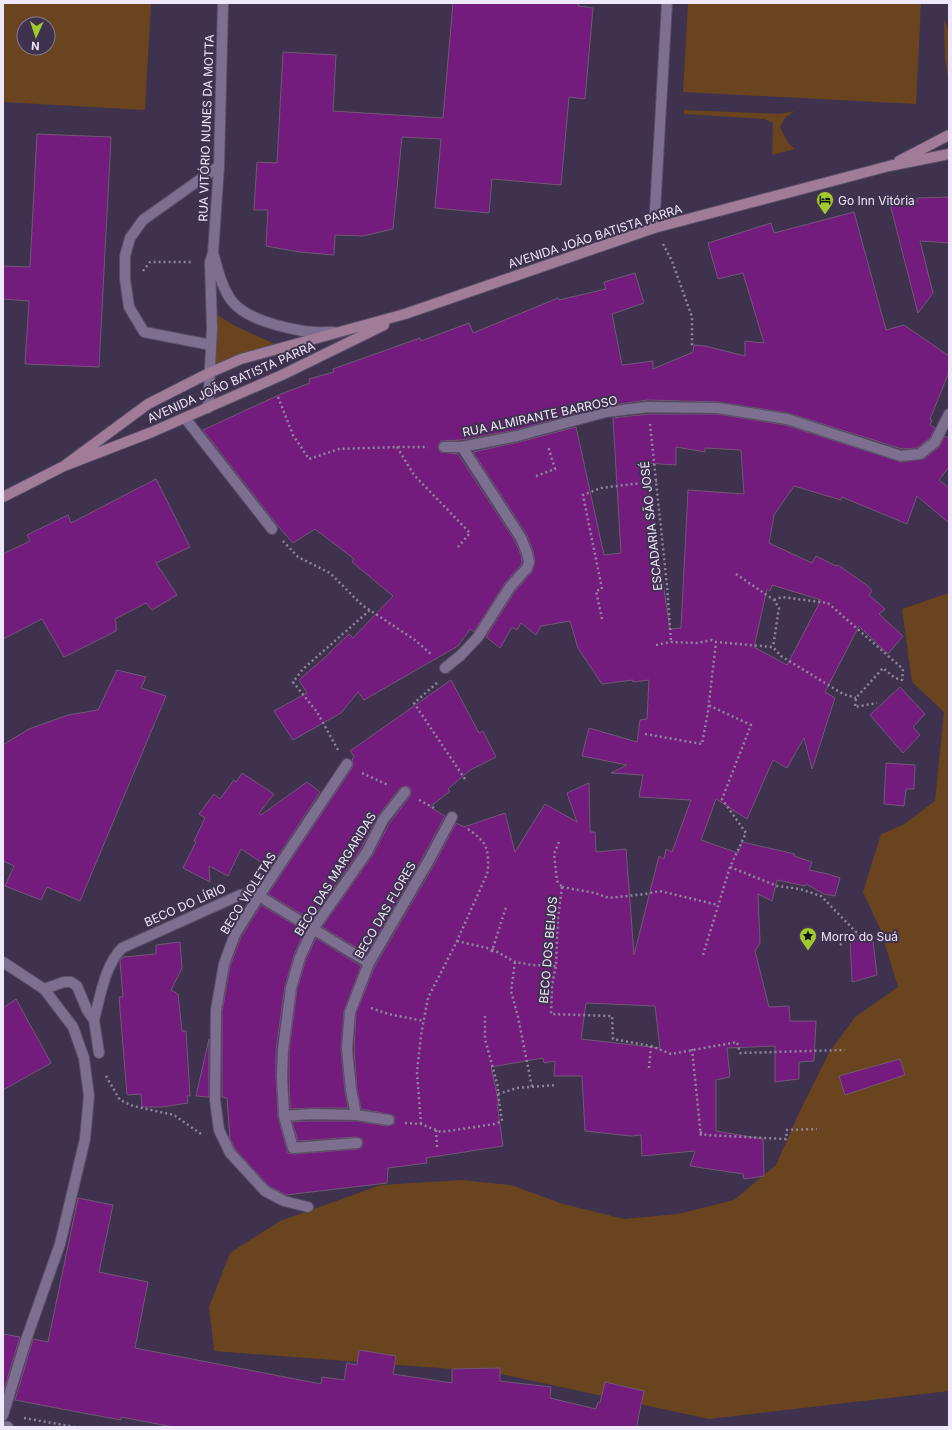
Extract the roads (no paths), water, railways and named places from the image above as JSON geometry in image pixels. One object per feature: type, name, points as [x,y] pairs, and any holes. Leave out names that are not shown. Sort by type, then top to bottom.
[{"type":"main road","name":"AVENIDA JOÃO BATISTA PARRA","points":[[889,166],[949,135]]},
{"type":"main road","name":"AVENIDA JOÃO BATISTA PARRA","points":[[64,466],[148,404],[209,373],[241,359],[406,314],[654,228],[889,166],[949,154]]},
{"type":"main road","name":"AVENIDA JOÃO BATISTA PARRA","points":[[3,497],[64,466],[185,418],[312,361],[406,314]]},
{"type":"street","name":"RUA VITÓRIO NUNES DA MOTTA","points":[[208,408],[212,328],[212,258],[219,166],[223,3]]},
{"type":"street","points":[[654,228],[667,3]]},
{"type":"street","points":[[211,345],[144,332],[129,307],[125,279],[125,256],[130,238],[143,220],[219,166]]},
{"type":"street","name":"RUA VITÓRIO NUNES DA MOTTA","points":[[212,258],[231,300],[248,315],[304,332],[340,332]]},
{"type":"street","name":"RUA ALMIRANTE BARROSO","points":[[444,447],[462,447],[517,436],[606,412],[648,407],[718,408],[787,419],[901,456],[920,454],[935,442],[949,414]]},
{"type":"street","points":[[185,418],[272,529]]},
{"type":"street","points":[[445,668],[461,655],[478,637],[510,587],[527,568],[528,562],[527,553],[521,538],[462,447]]},
{"type":"street","name":"BECO VIOLETAS","points":[[308,1207],[284,1201],[265,1191],[230,1153],[219,1130],[215,1100],[216,1010],[224,964],[235,934],[347,764]]},
{"type":"street","name":"BECO DAS MARGARIDAS","points":[[356,1143],[293,1148],[284,1116],[282,1076],[283,1050],[291,988],[300,957],[313,929],[367,852],[383,820],[405,792]]},
{"type":"street","name":"BECO DAS FLORES","points":[[356,1115],[347,1049],[350,1012],[369,962],[429,860],[452,817]]},
{"type":"street","name":"BECO DO LÍRIO","points":[[94,1020],[110,964],[115,955],[122,948],[240,895],[249,894],[259,896],[369,962]]},
{"type":"street","points":[[3,962],[44,989],[73,1027],[84,1058],[89,1096],[85,1139],[60,1244],[26,1340],[3,1414]]},
{"type":"street","points":[[44,989],[64,982],[70,982],[77,986],[87,1010],[94,1020],[99,1053]]},
{"type":"street","points":[[284,1116],[311,1114],[356,1115],[389,1120]]},
{"type":"street","points":[[3,1426],[8,1427]]},
{"type":"place","name":"Go Inn Vitória","points":[[825,215]]},
{"type":"place","name":"Morro do Suá","points":[[808,951]]}]
